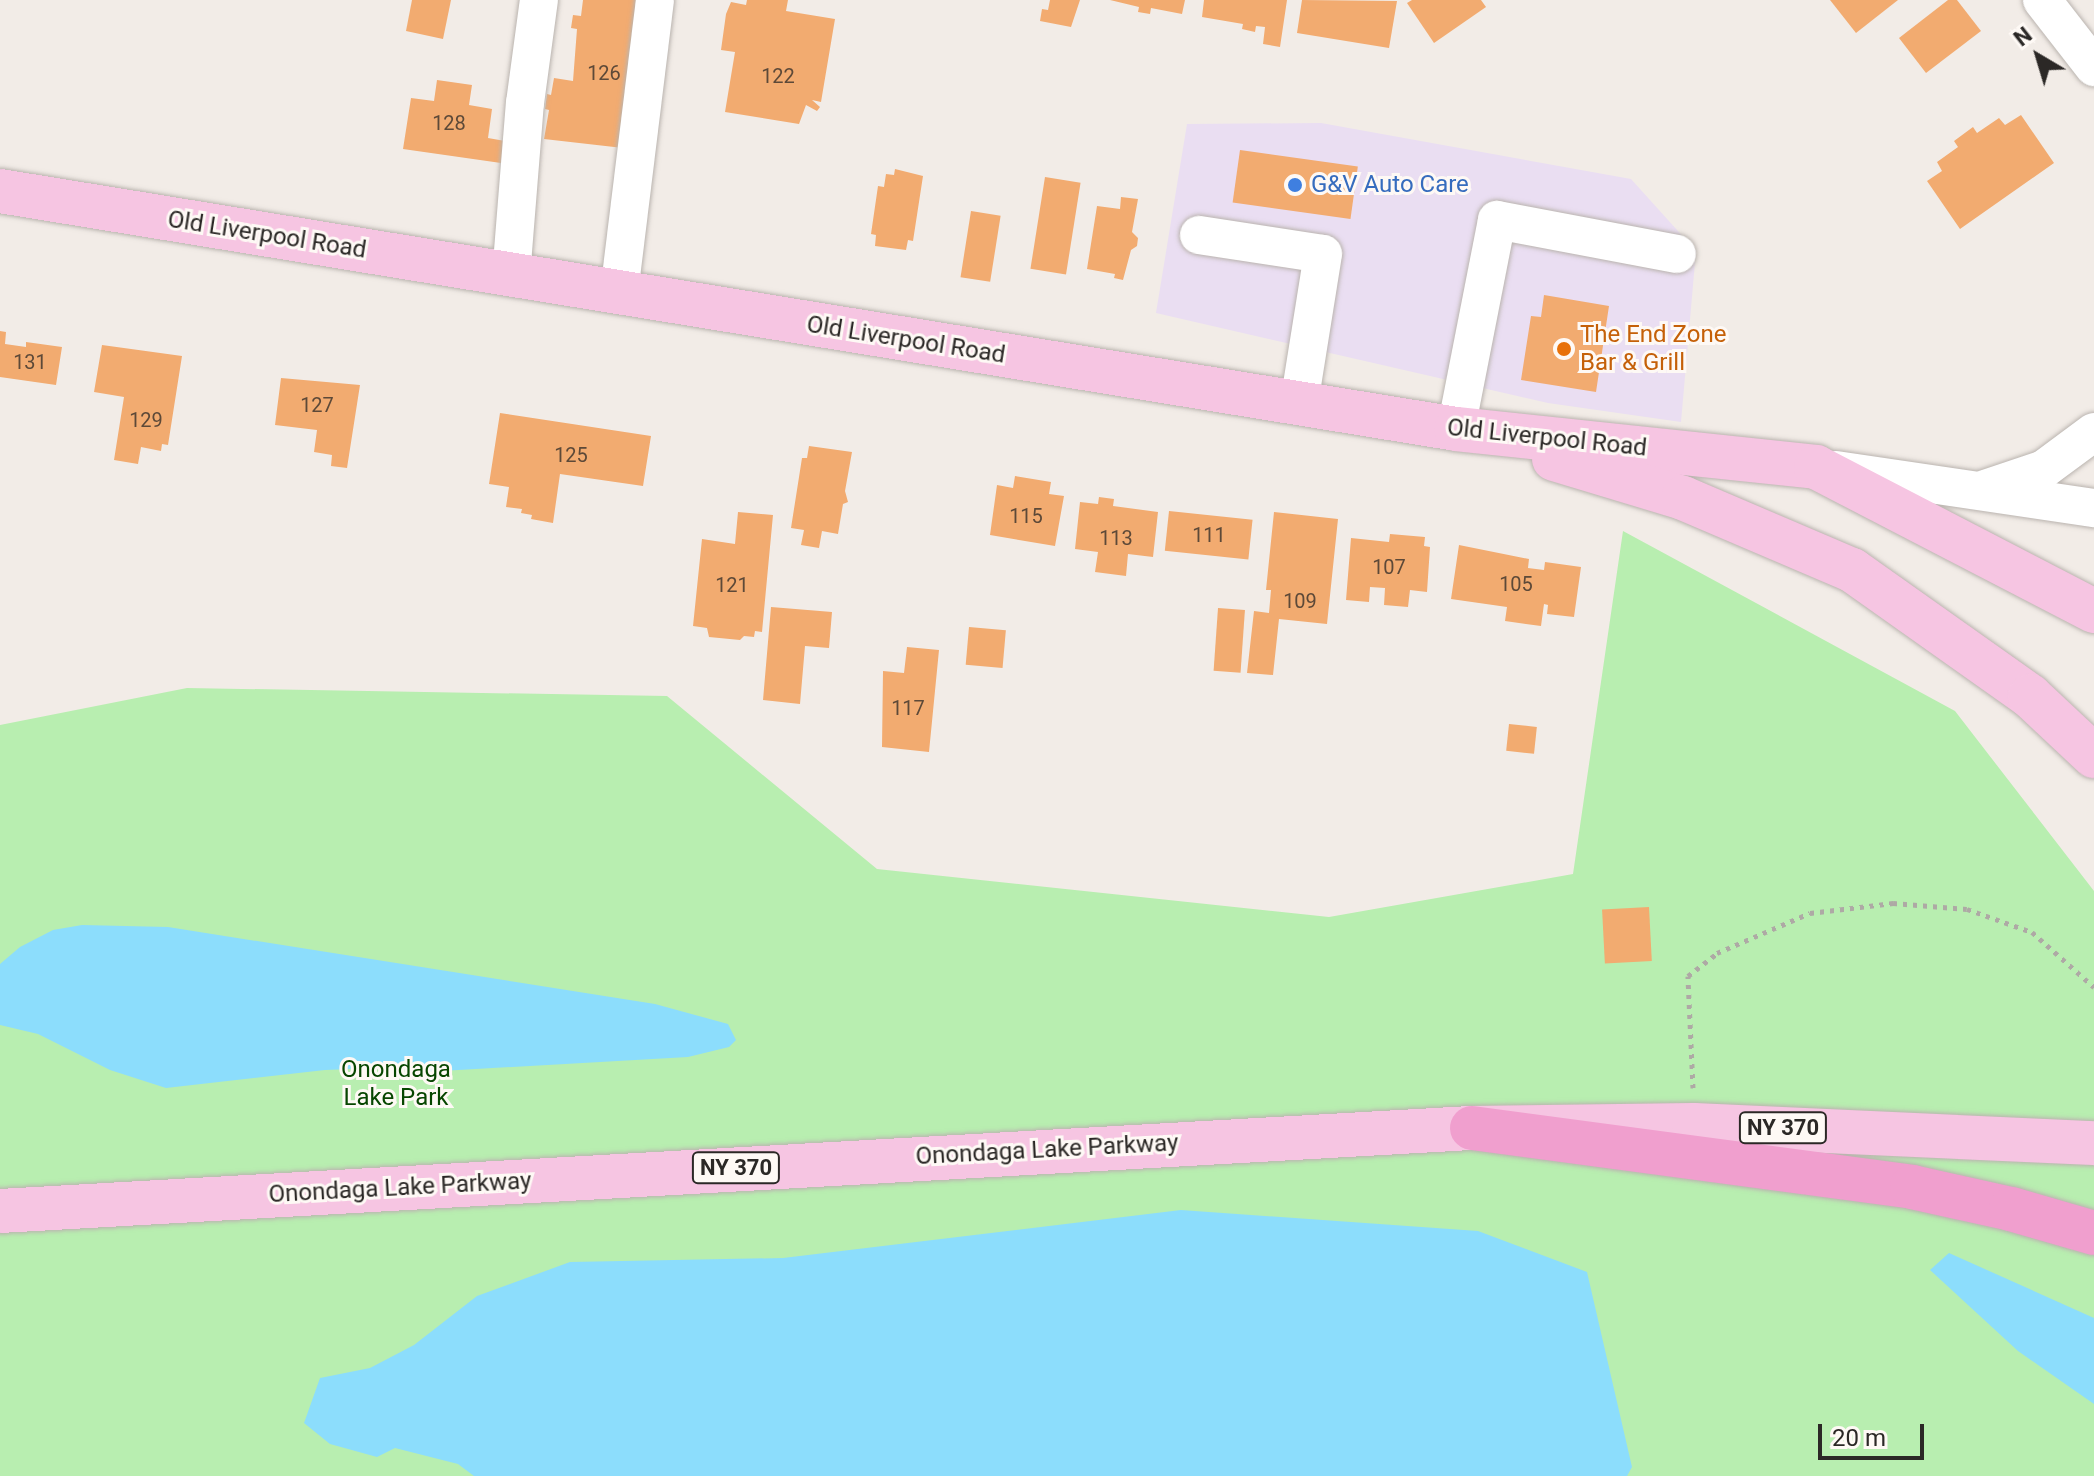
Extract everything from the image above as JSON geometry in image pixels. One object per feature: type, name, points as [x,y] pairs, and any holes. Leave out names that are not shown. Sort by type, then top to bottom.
[{"type":"highway","points":[[1472,1128],[1912,1187],[2011,1209],[2094,1233]]},
{"type":"main road","name":"Old Liverpool Road","points":[[0,191],[1456,429],[1816,467],[2094,611]]},
{"type":"main road","points":[[1456,429],[1683,498],[1852,570],[2030,696],[2094,756]]},
{"type":"main road","name":"Onondaga Lake Parkway","points":[[0,1211],[1472,1128],[1694,1125],[2094,1143]]},
{"type":"street","points":[[511,276],[525,103],[539,0]]},
{"type":"street","points":[[619,293],[655,0]]},
{"type":"street","points":[[2042,0],[2094,67]]},
{"type":"street","points":[[2064,32],[2094,90]]},
{"type":"street","points":[[1456,429],[1497,220],[1677,254]]},
{"type":"street","points":[[1199,235],[1323,254],[1299,404]]},
{"type":"street","points":[[1975,491],[2014,482],[2044,469],[2094,432]]},
{"type":"street","name":"Old Liverpool Road","points":[[1816,467],[2094,508]]},
{"type":"path","points":[[1694,1125],[1688,976],[1717,953],[1810,913],[1893,903],[1967,909],[2032,932],[2094,987]]},
{"type":"shaded area","points":[[1321,123],[1631,179],[1696,251],[1681,422],[1548,403],[1156,313],[1187,124]]},
{"type":"green space","name":"Onondaga Lake Park","points":[[1623,531],[1955,711],[2094,891],[2094,1476],[0,1476],[0,725],[187,688],[667,696],[877,869],[1329,917],[1573,874]]},
{"type":"water","points":[[82,925],[168,927],[655,1004],[728,1024],[736,1040],[729,1047],[688,1057],[424,1072],[402,1067],[325,1070],[166,1088],[110,1070],[38,1034],[0,1025],[0,964],[20,947],[53,930]]},
{"type":"water","points":[[1181,1210],[1478,1231],[1587,1272],[1632,1467],[1627,1476],[474,1476],[458,1464],[395,1448],[377,1457],[330,1444],[304,1423],[320,1378],[370,1368],[414,1345],[477,1296],[570,1262],[783,1258]]},
{"type":"water","points":[[1949,1253],[2094,1318],[2094,1404],[2018,1351],[1930,1270]]},
{"type":"building","points":[[412,0],[451,0],[443,39],[406,31]]},
{"type":"building","points":[[583,0],[646,0],[623,148],[544,139],[549,110],[545,109],[547,94],[551,95],[554,78],[573,81],[577,29],[571,28],[573,15],[581,16]]},
{"type":"building","points":[[747,0],[788,0],[786,11],[835,19],[821,102],[812,100],[820,107],[817,111],[806,105],[799,124],[725,112],[735,52],[721,50],[726,14],[731,2],[746,5]]},
{"type":"building","points":[[1050,0],[1080,0],[1071,27],[1040,21],[1042,9],[1048,10]]},
{"type":"building","points":[[1110,0],[1185,0],[1182,14],[1151,8],[1150,14],[1138,12],[1139,7]]},
{"type":"building","points":[[1204,0],[1287,0],[1280,47],[1263,44],[1265,27],[1256,26],[1255,32],[1242,29],[1243,24],[1202,17]]},
{"type":"building","points":[[1302,0],[1397,1],[1389,48],[1297,33]]},
{"type":"building","points":[[1412,0],[1481,0],[1486,7],[1434,43],[1407,3]]},
{"type":"building","points":[[1830,0],[1898,0],[1856,33]]},
{"type":"building","points":[[1948,0],[1957,0],[1981,31],[1926,73],[1899,38]]},
{"type":"building","points":[[437,80],[472,85],[469,105],[492,109],[488,138],[505,141],[501,163],[403,149],[411,98],[434,101]]},
{"type":"building","points":[[2021,115],[2054,163],[1960,229],[1927,181],[1942,171],[1937,162],[1958,147],[1954,141],[1973,127],[1977,133],[1999,118],[2005,125]]},
{"type":"building","name":"G&V Auto Care","points":[[1240,150],[1358,167],[1350,219],[1233,202]]},
{"type":"building","points":[[895,169],[923,176],[913,241],[908,240],[906,250],[875,246],[876,235],[871,234],[878,186],[884,187],[886,174],[894,175]]},
{"type":"building","points":[[1045,177],[1081,183],[1066,274],[1030,269]]},
{"type":"building","points":[[1121,197],[1138,199],[1132,232],[1138,238],[1137,246],[1131,250],[1123,280],[1114,278],[1115,274],[1087,269],[1097,206],[1120,209]]},
{"type":"building","points":[[971,211],[1001,216],[990,282],[961,277]]},
{"type":"building","name":"The End Zone Bar & Grill","points":[[1544,295],[1609,306],[1596,392],[1521,380],[1531,316],[1541,317]]},
{"type":"building","points":[[0,331],[6,332],[5,344],[26,347],[26,342],[62,347],[56,385],[0,377]]},
{"type":"building","points":[[102,345],[182,356],[168,445],[162,444],[161,451],[141,447],[138,464],[114,460],[124,397],[94,392]]},
{"type":"building","points":[[281,378],[360,385],[347,468],[331,466],[332,455],[314,452],[317,430],[275,425]]},
{"type":"building","points":[[500,413],[651,436],[643,486],[560,474],[553,523],[531,519],[532,515],[521,513],[522,509],[506,507],[509,487],[489,484]]},
{"type":"building","points":[[809,446],[852,452],[845,491],[848,502],[843,504],[838,534],[822,531],[819,548],[801,545],[804,530],[791,528],[802,458],[807,458]]},
{"type":"building","points":[[1015,476],[1051,482],[1049,494],[1064,496],[1055,546],[990,535],[997,485],[1013,488]]},
{"type":"building","points":[[1099,497],[1114,499],[1113,506],[1158,512],[1153,557],[1128,554],[1126,576],[1095,572],[1098,552],[1075,549],[1080,502],[1098,504]]},
{"type":"building","points":[[1169,511],[1253,520],[1248,560],[1165,551]]},
{"type":"building","points":[[738,512],[773,515],[762,632],[755,631],[754,637],[744,636],[740,640],[709,637],[707,628],[693,626],[702,539],[735,544]]},
{"type":"building","points":[[1274,512],[1338,519],[1327,624],[1279,619],[1273,675],[1247,673],[1254,611],[1269,613],[1271,590],[1266,590]]},
{"type":"building","points":[[1390,534],[1425,537],[1424,546],[1430,547],[1427,592],[1410,590],[1408,607],[1384,605],[1385,588],[1370,587],[1369,602],[1346,600],[1351,538],[1389,542]]},
{"type":"building","points":[[1459,545],[1529,559],[1528,568],[1544,570],[1545,562],[1581,567],[1574,617],[1547,614],[1548,605],[1544,604],[1541,626],[1505,621],[1507,607],[1451,599]]},
{"type":"building","points":[[771,607],[832,612],[829,648],[805,646],[800,704],[763,700]]},
{"type":"building","points":[[1218,608],[1245,610],[1241,673],[1214,671]]},
{"type":"building","points":[[969,627],[1006,630],[1003,668],[966,665]]},
{"type":"building","points":[[907,647],[939,650],[929,752],[882,747],[883,671],[904,673]]},
{"type":"building","points":[[1509,724],[1537,727],[1534,754],[1506,751]]},
{"type":"building","points":[[1649,907],[1652,961],[1605,963],[1602,909]]},
{"type":"place","name":"G&V Auto Care","points":[[1295,185]]},
{"type":"place","name":"The End Zone Bar & Grill","points":[[1564,349]]}]
